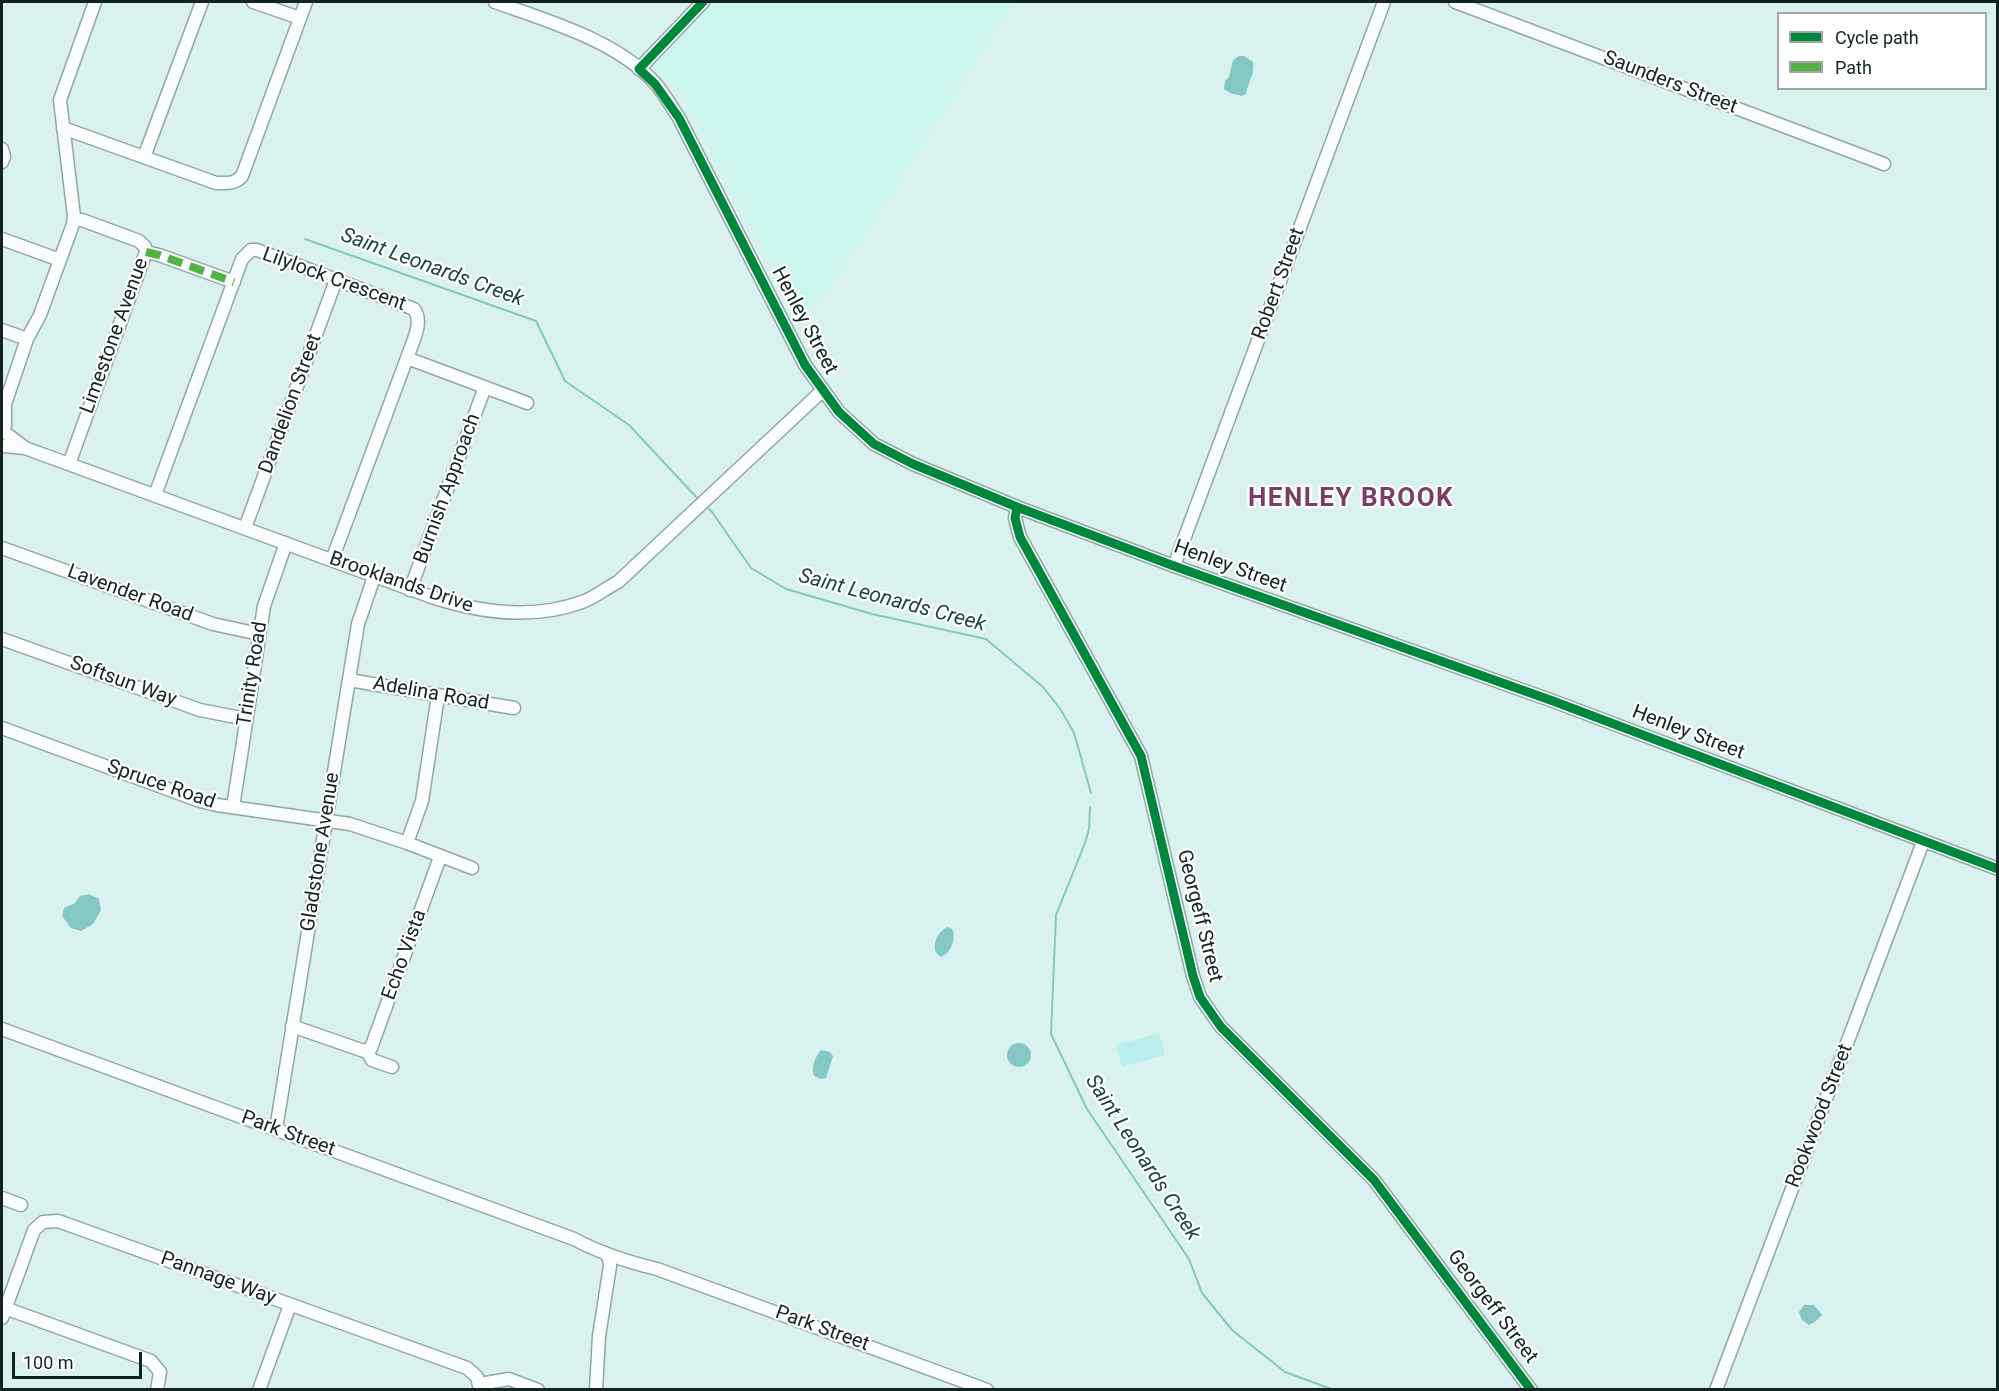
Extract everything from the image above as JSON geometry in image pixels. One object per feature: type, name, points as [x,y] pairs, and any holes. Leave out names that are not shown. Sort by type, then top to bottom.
[{"type":"street","points":[[4,436],[3,406],[27,339],[40,315],[74,220],[60,100],[95,2]]},
{"type":"street","points":[[144,157],[202,2]]},
{"type":"street","points":[[253,2],[300,18]]},
{"type":"street","points":[[63,128],[216,183],[229,183],[237,180],[242,176],[306,2]]},
{"type":"street","name":"Henley Street","points":[[495,2],[582,33],[639,69],[655,84],[678,118],[805,365],[838,412],[874,444],[913,464],[1017,507],[1174,566],[1553,701],[1998,869]]},
{"type":"street","points":[[639,69],[703,2]]},
{"type":"street","name":"Robert Street","points":[[1174,566],[1384,2]]},
{"type":"street","name":"Saunders Street","points":[[1455,2],[1884,164]]},
{"type":"street","points":[[2,149],[4,157],[2,162]]},
{"type":"street","name":"Limestone Avenue","points":[[69,464],[146,252],[145,247],[139,241],[82,220],[74,220]]},
{"type":"street","points":[[2,239],[60,260]]},
{"type":"street","name":"Lilylock Crescent","points":[[155,495],[242,259],[251,250],[257,250],[414,309],[419,320],[332,560]]},
{"type":"street","points":[[146,252],[234,282]]},
{"type":"street","name":"Dandelion Street","points":[[245,528],[336,280]]},
{"type":"street","points":[[2,330],[27,339]]},
{"type":"street","points":[[407,358],[527,403]]},
{"type":"street","name":"Burnish Approach","points":[[410,590],[485,387]]},
{"type":"street","name":"Brooklands Drive","points":[[4,436],[25,448],[410,590],[460,606],[517,613],[552,610],[584,602],[618,582],[822,391]]},
{"type":"street","name":"Georgeff Street","points":[[1017,507],[1016,518],[1020,537],[1142,756],[1192,976],[1200,997],[1221,1027],[1374,1180],[1531,1389]]},
{"type":"street","name":"Trinity Road","points":[[232,807],[267,592],[286,543]]},
{"type":"street","name":"Lavender Road","points":[[2,548],[213,624],[259,634]]},
{"type":"street","name":"Gladstone Avenue","points":[[276,1129],[358,624],[375,577]]},
{"type":"street","name":"Softsun Way","points":[[2,639],[200,710],[246,719]]},
{"type":"street","name":"Adelina Road","points":[[348,680],[514,708]]},
{"type":"street","points":[[407,843],[422,801],[438,696]]},
{"type":"street","name":"Spruce Road","points":[[2,728],[200,801],[350,824],[472,868]]},
{"type":"street","name":"Rookwood Street","points":[[1716,1389],[1923,842]]},
{"type":"street","name":"Echo Vista","points":[[367,1051],[371,1048],[440,857]]},
{"type":"street","points":[[292,1026],[367,1051],[372,1060],[392,1067]]},
{"type":"street","name":"Park Street","points":[[2,1029],[574,1239],[605,1253],[657,1269],[987,1389]]},
{"type":"street","points":[[2,1198],[21,1205]]},
{"type":"street","name":"Pannage Way","points":[[3,1311],[34,1230],[42,1223],[53,1221],[467,1368],[477,1377],[480,1387]]},
{"type":"street","name":"Park Street","points":[[574,1239],[594,1243],[631,1256],[657,1269]]},
{"type":"street","points":[[596,1389],[599,1336],[610,1266],[609,1258],[605,1253]]},
{"type":"street","points":[[260,1389],[290,1305]]},
{"type":"street","points":[[3,1311],[151,1360],[160,1372],[157,1389]]},
{"type":"street","points":[[480,1387],[509,1379],[538,1389]]},
{"type":"shaded area","points":[[703,2],[1015,2],[823,301],[800,316],[675,87],[645,62]]},
{"type":"shaded area","points":[[1244,56],[1253,62],[1246,94],[1242,96],[1224,89],[1233,60]]},
{"type":"shaded area","points":[[89,894],[99,899],[101,910],[93,924],[81,931],[71,928],[62,916],[64,908],[75,903],[80,896]]},
{"type":"shaded area","points":[[947,927],[952,929],[953,941],[948,952],[941,957],[935,950],[935,942]]},
{"type":"shaded area","points":[[1159,1033],[1165,1055],[1122,1067],[1116,1045]]},
{"type":"shaded area","points":[[1019,1043],[1028,1046],[1031,1055],[1028,1064],[1019,1067],[1010,1064],[1007,1055],[1010,1046]]},
{"type":"shaded area","points":[[821,1050],[830,1052],[833,1056],[826,1078],[821,1079],[814,1076],[813,1066]]},
{"type":"shaded area","points":[[1804,1305],[1814,1305],[1822,1315],[1809,1325],[1802,1320],[1799,1312]]},
{"type":"waterway","name":"Saint Leonards Creek","points":[[305,239],[536,321],[565,381],[629,425],[699,500]]},
{"type":"waterway","name":"Saint Leonards Creek","points":[[706,506],[751,568],[786,589],[872,614],[986,639],[1043,687],[1061,710],[1074,733],[1091,793]]},
{"type":"waterway","name":"Saint Leonards Creek","points":[[1090,807],[1089,829],[1085,843],[1056,915],[1051,1034],[1087,1109],[1189,1259],[1202,1293],[1232,1330],[1285,1372],[1334,1390]]},
{"type":"marked path","points":[[146,252],[234,282]]},
{"type":"cycle path","points":[[703,2],[639,69],[655,84],[679,118],[805,365],[839,412],[874,444],[913,464],[1017,507],[1174,566],[1553,701],[1998,869]]},
{"type":"cycle path","points":[[1017,507],[1015,518],[1020,537],[1141,756],[1193,976],[1200,997],[1221,1027],[1374,1180],[1531,1390]]},
{"type":"district","name":"HENLEY BROOK","points":[[1351,499]]}]
